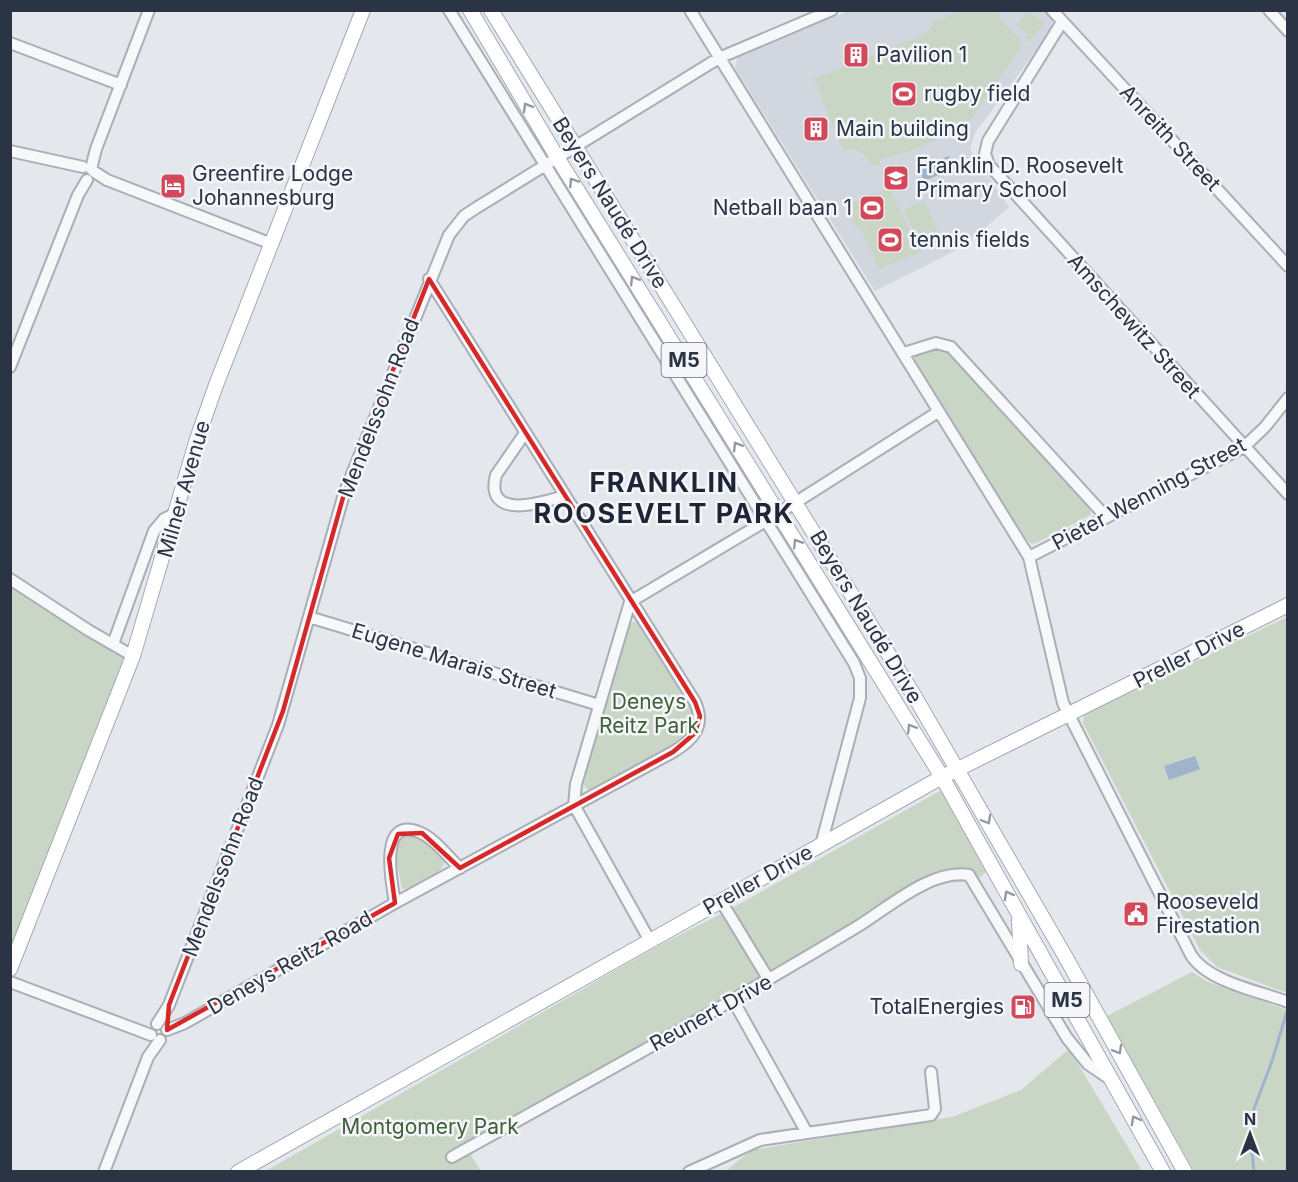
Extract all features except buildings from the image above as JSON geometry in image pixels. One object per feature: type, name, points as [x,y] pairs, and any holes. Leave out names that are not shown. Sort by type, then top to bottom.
[{"type":"main road","name":"Milner Avenue","points":[[10,969],[133,656],[212,396],[363,10]]},
{"type":"main road","name":"Beyers Naudé Drive","points":[[470,10],[557,157],[942,777],[1162,1172]]},
{"type":"main road","name":"Beyers Naudé Drive","points":[[491,10],[796,502],[958,769],[1185,1172]]},
{"type":"main road","name":"Preller Drive","points":[[238,1172],[942,777],[1287,605]]},
{"type":"main road","points":[[1019,915],[1021,964]]},
{"type":"main road","points":[[1047,965],[1065,956]]},
{"type":"main road","points":[[1082,1027],[1099,1017]]},
{"type":"street","points":[[10,367],[149,10]]},
{"type":"street","name":"Beyers Naudé Drive","points":[[449,10],[854,663],[860,678],[860,698],[821,845]]},
{"type":"street","points":[[690,10],[1029,557],[1060,694],[1068,715],[1196,963],[1212,974],[1287,1002]]},
{"type":"street","name":"Mendelssohn Road","points":[[104,1172],[278,725],[344,494],[429,279],[449,235],[464,216],[719,58],[832,10]]},
{"type":"street","name":"Anreith Street","points":[[1052,10],[1287,266]]},
{"type":"street","points":[[1276,13],[1287,31]]},
{"type":"street","name":"Amschewitz Street","points":[[1062,22],[992,134],[985,153],[993,171],[1287,494]]},
{"type":"street","points":[[10,43],[121,85]]},
{"type":"street","points":[[10,151],[57,163],[107,180],[272,244]]},
{"type":"street","name":"Deneys Reitz Road","points":[[159,1032],[184,1023],[395,903],[682,747],[699,726],[699,712],[694,702],[429,279]]},
{"type":"street","points":[[904,353],[936,343],[951,347],[1106,517]]},
{"type":"street","name":"Pieter Wenning Street","points":[[1029,557],[1244,447],[1265,427],[1287,398]]},
{"type":"street","points":[[650,941],[574,805],[576,784],[630,602],[779,513],[938,412]]},
{"type":"street","points":[[525,433],[496,475],[494,481],[497,494],[506,503],[518,506],[564,496]]},
{"type":"street","points":[[113,644],[154,531],[164,519],[176,513]]},
{"type":"street","points":[[10,579],[133,656]]},
{"type":"street","name":"Eugene Marais Street","points":[[309,617],[598,705]]},
{"type":"street","name":"Deneys Reitz Road","points":[[395,903],[389,858],[391,843],[399,834],[410,831],[422,833],[460,868]]},
{"type":"street","name":"Reunert Drive","points":[[452,1157],[769,980],[920,888],[946,875],[969,875]]},
{"type":"street","name":"Beyers Naudé Drive","points":[[969,875],[1056,1021],[1088,1064],[1112,1081]]},
{"type":"street","points":[[722,901],[769,980]]},
{"type":"street","points":[[10,982],[132,1027],[159,1032]]},
{"type":"street","points":[[733,1000],[807,1133]]},
{"type":"street","points":[[689,1172],[760,1140],[931,1115],[935,1109],[931,1072]]},
{"type":"highlighted area","points":[[429,279],[695,702],[700,716],[695,733],[673,752],[460,868],[422,833],[398,834],[389,858],[395,903],[167,1030],[169,1005],[283,711],[344,494]]},
{"type":"shaded area","name":"Franklin D. Roosevelt Primary School","points":[[1046,10],[1053,18],[1052,29],[975,133],[970,149],[1009,207],[964,246],[875,291],[735,68],[738,57],[848,11]]},
{"type":"green space","name":"rugby field","points":[[961,11],[998,11],[1001,20],[1021,40],[1020,48],[966,127],[905,153],[880,159],[880,165],[872,166],[864,155],[856,150],[843,150],[814,79],[927,33],[934,21]]},
{"type":"green space","points":[[1028,11],[1044,23],[1029,42],[1025,39],[1028,34],[1017,25]]},
{"type":"green space","name":"tennis fields","points":[[889,188],[921,252],[879,269],[860,228],[896,212],[856,228],[846,205]]},
{"type":"green space","points":[[924,201],[942,240],[922,249],[904,209]]},
{"type":"green space","points":[[932,346],[946,348],[1089,507],[1091,515],[1038,542],[1032,544],[1026,539],[914,362],[915,353]]},
{"type":"green space","points":[[10,578],[133,656],[11,970]]},
{"type":"green space","points":[[1287,617],[1287,993],[1217,967],[1200,950],[1083,723],[1084,715]]},
{"type":"green space","name":"Deneys Reitz Park","points":[[637,621],[699,712],[690,740],[590,792],[582,783],[583,776],[630,623]]},
{"type":"green space","name":"Montgomery Park","points":[[945,788],[986,872],[976,881],[941,883],[766,978],[468,1151],[481,1171],[264,1172],[658,946],[729,910]]},
{"type":"green space","points":[[417,834],[445,857],[444,863],[430,879],[402,889],[394,848],[405,835]]},
{"type":"green space","points":[[1192,972],[1206,981],[1287,1010],[1287,1171],[1194,1171],[1107,1016]]},
{"type":"green space","points":[[1069,1049],[1142,1171],[724,1172],[752,1150],[952,1117],[1021,1090]]},
{"type":"water","points":[[949,156],[955,168],[924,181],[918,168]]},
{"type":"water","points":[[1195,756],[1200,769],[1169,780],[1164,766]]},
{"type":"waterway","points":[[1254,1172],[1249,1122],[1272,1061],[1288,1008]]},
{"type":"place","name":"Pavilion 1","points":[[856,55]]},
{"type":"place","name":"rugby field","points":[[904,94]]},
{"type":"place","name":"Main building","points":[[816,129]]},
{"type":"place","name":"Franklin D. Roosevelt Primary School","points":[[896,178]]},
{"type":"place","name":"Greenfire Lodge Johannesburg","points":[[173,186]]},
{"type":"place","name":"Netball baan 1","points":[[872,208]]},
{"type":"place","name":"tennis fields","points":[[890,240]]},
{"type":"place","name":"Rooseveld Firestation","points":[[1136,914]]},
{"type":"place","name":"TotalEnergies","points":[[1023,1007]]},
{"type":"district","name":"FRANKLIN ROOSEVELT PARK","points":[[664,498]]}]
